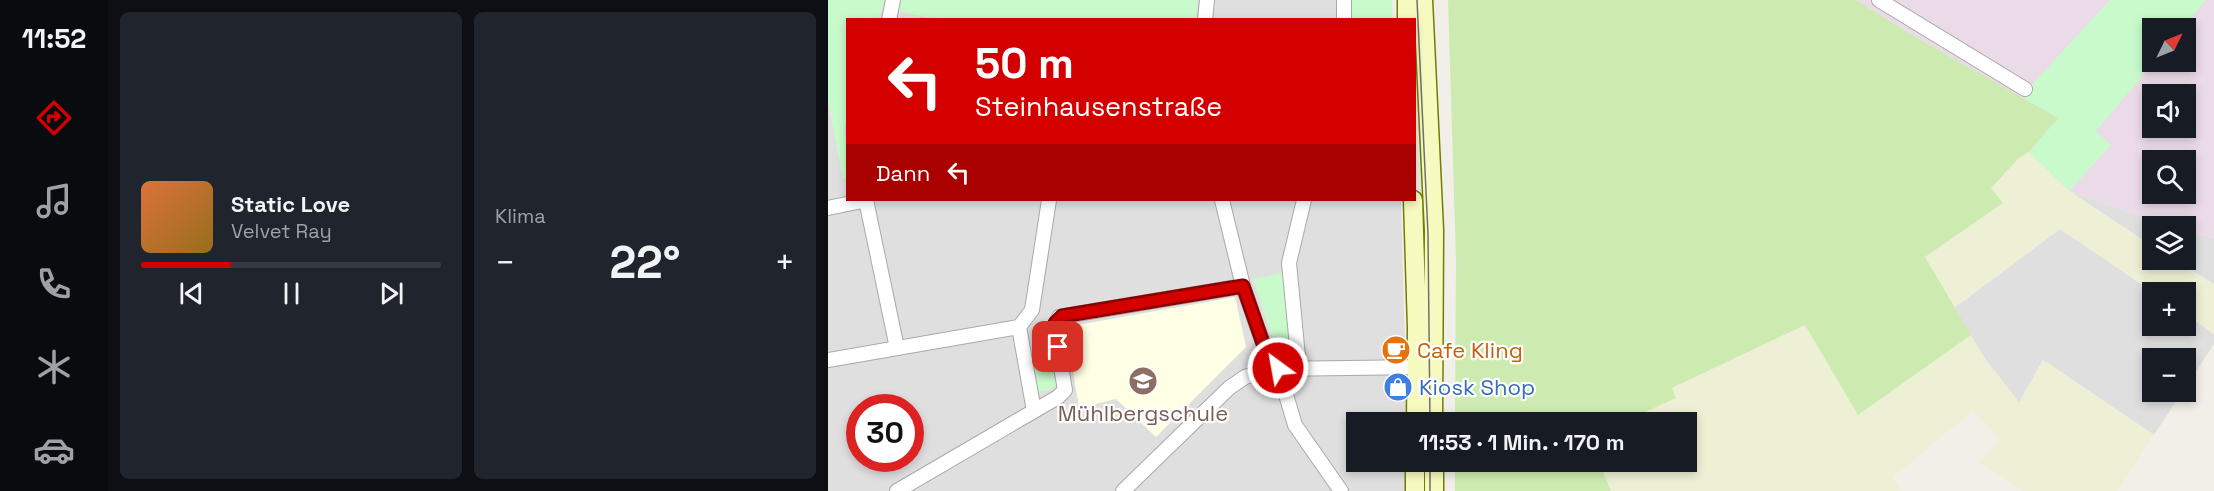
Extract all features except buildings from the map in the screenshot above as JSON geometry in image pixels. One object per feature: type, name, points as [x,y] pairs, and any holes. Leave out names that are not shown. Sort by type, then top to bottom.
[{"type":"main road","points":[[1407,0],[1407,18]]},
{"type":"main road","points":[[1418,412],[1425,367],[1434,230],[1423,0]]},
{"type":"main road","points":[[1413,201],[1425,367],[1431,412]]},
{"type":"main road","points":[[1415,472],[1415,491]]},
{"type":"main road","points":[[1434,472],[1434,491]]},
{"type":"street","points":[[889,18],[893,0]]},
{"type":"street","points":[[1205,18],[1208,0]]},
{"type":"street","points":[[1344,0],[1344,18]]},
{"type":"street","points":[[1879,0],[2025,89]]},
{"type":"street","points":[[828,208],[862,201]]},
{"type":"street","points":[[867,201],[897,348]]},
{"type":"street","points":[[828,360],[1019,327],[1032,310],[1048,201]]},
{"type":"street","points":[[1222,201],[1243,286],[1295,425],[1341,491]]},
{"type":"street","points":[[1299,367],[1289,263],[1304,201]]},
{"type":"street","points":[[897,491],[1059,398],[1065,390],[1054,327],[1056,319],[1062,316],[1243,286]]},
{"type":"street","points":[[1019,327],[1034,411]]},
{"type":"street","points":[[1123,491],[1229,388],[1245,377],[1275,369],[1299,367],[1425,367]]},
{"type":"shaded area","points":[[828,0],[1344,0],[1344,18],[846,18],[846,201],[1401,201],[1407,412],[1346,412],[1346,472],[1407,472],[1407,491],[828,491]]},
{"type":"shaded area","points":[[1856,0],[2214,0],[2214,238],[2196,233],[2196,216],[2142,216],[2069,191],[2029,152],[2057,118]]},
{"type":"shaded area","points":[[2029,152],[2069,191],[2142,239],[2142,270],[2191,270],[2214,284],[2214,334],[2196,321],[2196,282],[2142,282],[2142,285],[2060,229],[1954,308],[1925,257],[2002,203],[1990,188],[2019,158]]},
{"type":"shaded area","points":[[2069,191],[2142,216],[2142,239]]},
{"type":"shaded area","points":[[2060,229],[2142,285],[2142,336],[2196,336],[2196,321],[2214,334],[2214,344],[2196,372],[2196,348],[2142,348],[2142,402],[2175,402],[2154,435],[2043,360],[2019,403],[1983,356],[1954,308]]},
{"type":"shaded area","points":[[2196,233],[2214,238],[2214,284],[2191,270],[2196,270]]},
{"type":"shaded area","name":"Mühlbergschule","points":[[1235,297],[1246,347],[1156,437],[1116,399],[1079,408],[1066,327]]},
{"type":"shaded area","points":[[1805,325],[1858,415],[1971,335],[1983,356],[2019,402],[2043,360],[2154,435],[2117,491],[2023,491],[1979,462],[2001,440],[1973,411],[1893,477],[1901,491],[1611,491],[1603,472],[1697,472],[1697,412],[1645,412],[1675,398],[1672,388]]},
{"type":"green space","points":[[828,0],[884,0],[879,18],[846,18],[846,122],[844,129],[846,178],[843,179],[828,101]]},
{"type":"green space","points":[[898,0],[1198,0],[1196,18],[932,18],[896,11]]},
{"type":"green space","points":[[1344,0],[1392,0],[1393,18],[1344,18]]},
{"type":"green space","points":[[1448,0],[1856,0],[1919,39],[2058,118],[2029,152],[2019,158],[1991,188],[2003,203],[1925,257],[1971,335],[1858,415],[1805,325],[1672,388],[1676,398],[1645,412],[1455,412],[1456,260]]},
{"type":"green space","points":[[2110,0],[2206,0],[2191,18],[2142,18],[2142,72],[2146,72],[2096,131],[2111,145],[2069,191],[2029,152],[2058,118],[2025,99],[2036,80]]},
{"type":"green space","points":[[1283,273],[1291,353],[1283,356],[1277,352],[1253,279]]},
{"type":"green space","points":[[1049,337],[1059,383],[1048,391],[1036,392],[1030,350],[1037,349],[1036,339]]},
{"type":"green space","points":[[1455,472],[1603,472],[1611,491],[1455,491]]},
{"type":"tram line","points":[[1417,0],[1428,234],[1430,412]]},
{"type":"tram line","points":[[1430,472],[1430,491]]},
{"type":"place","name":"Cafe Kling","points":[[1396,350]]},
{"type":"place","name":"Mühlbergschule","points":[[1143,381]]},
{"type":"place","name":"Kiosk Shop","points":[[1398,387]]},
{"type":"route","points":[[1058,347],[1054,327],[1056,319],[1062,316],[1243,286],[1272,369],[1278,368]]}]
